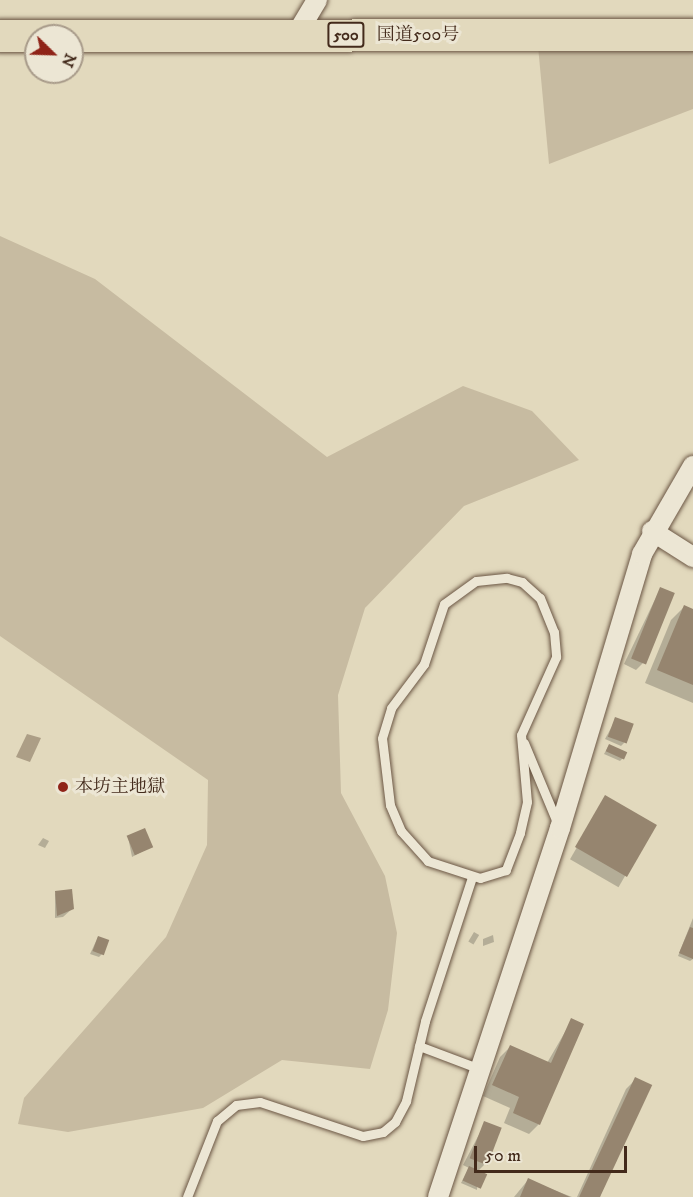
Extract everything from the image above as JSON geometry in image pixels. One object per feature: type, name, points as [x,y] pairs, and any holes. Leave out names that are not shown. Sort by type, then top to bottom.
[{"type":"highway","name":"国道500号","points":[[0,36],[693,35]]},
{"type":"street","points":[[296,35],[317,0]]},
{"type":"street","points":[[438,1197],[560,828],[652,531],[693,466]]},
{"type":"street","points":[[652,531],[693,557]]},
{"type":"lane","points":[[507,578],[529,586],[554,632],[552,670],[526,713],[521,735],[527,802],[520,833],[506,870],[488,879],[472,877],[429,861],[396,823],[382,738],[391,708],[429,654],[441,609],[476,581],[507,578]]},
{"type":"lane","points":[[521,735],[560,828]]},
{"type":"lane","points":[[187,1197],[217,1121],[236,1105],[260,1102],[363,1136],[382,1132],[406,1101],[419,1046],[472,877]]},
{"type":"lane","points":[[419,1046],[480,1069]]},
{"type":"shaded area","points":[[693,44],[693,109],[549,164],[538,46]]},
{"type":"shaded area","points":[[0,236],[95,279],[327,457],[463,386],[532,411],[579,460],[464,506],[365,608],[338,695],[341,793],[385,876],[397,933],[388,1010],[370,1069],[282,1060],[203,1108],[68,1132],[18,1124],[24,1098],[166,937],[207,845],[208,780],[0,636]]},
{"type":"shaded area","points":[[27,734],[41,738],[30,762],[16,757]]},
{"type":"building","points":[[660,587],[675,593],[646,664],[631,658]]},
{"type":"building","points":[[684,605],[693,609],[693,685],[657,670]]},
{"type":"building","points":[[615,717],[634,724],[627,744],[608,737]]},
{"type":"building","points":[[609,744],[627,752],[624,759],[606,751]]},
{"type":"building","points":[[605,795],[657,825],[627,877],[575,847]]},
{"type":"building","points":[[145,828],[153,847],[135,855],[127,836]]},
{"type":"building","points":[[72,889],[74,909],[57,916],[55,891]]},
{"type":"building","points":[[690,927],[693,928],[693,959],[679,953]]},
{"type":"building","points":[[98,936],[109,940],[104,955],[93,951]]},
{"type":"building","points":[[571,1018],[584,1024],[540,1125],[513,1113],[519,1097],[492,1085],[510,1045],[551,1063]]},
{"type":"building","points":[[635,1077],[652,1085],[600,1197],[579,1197]]},
{"type":"building","points":[[484,1121],[502,1128],[487,1165],[470,1158]]},
{"type":"building","points":[[469,1166],[487,1174],[481,1189],[462,1181]]},
{"type":"building","points":[[528,1178],[570,1197],[520,1197]]},
{"type":"place","name":"本坊主地獄","points":[[63,787]]}]
